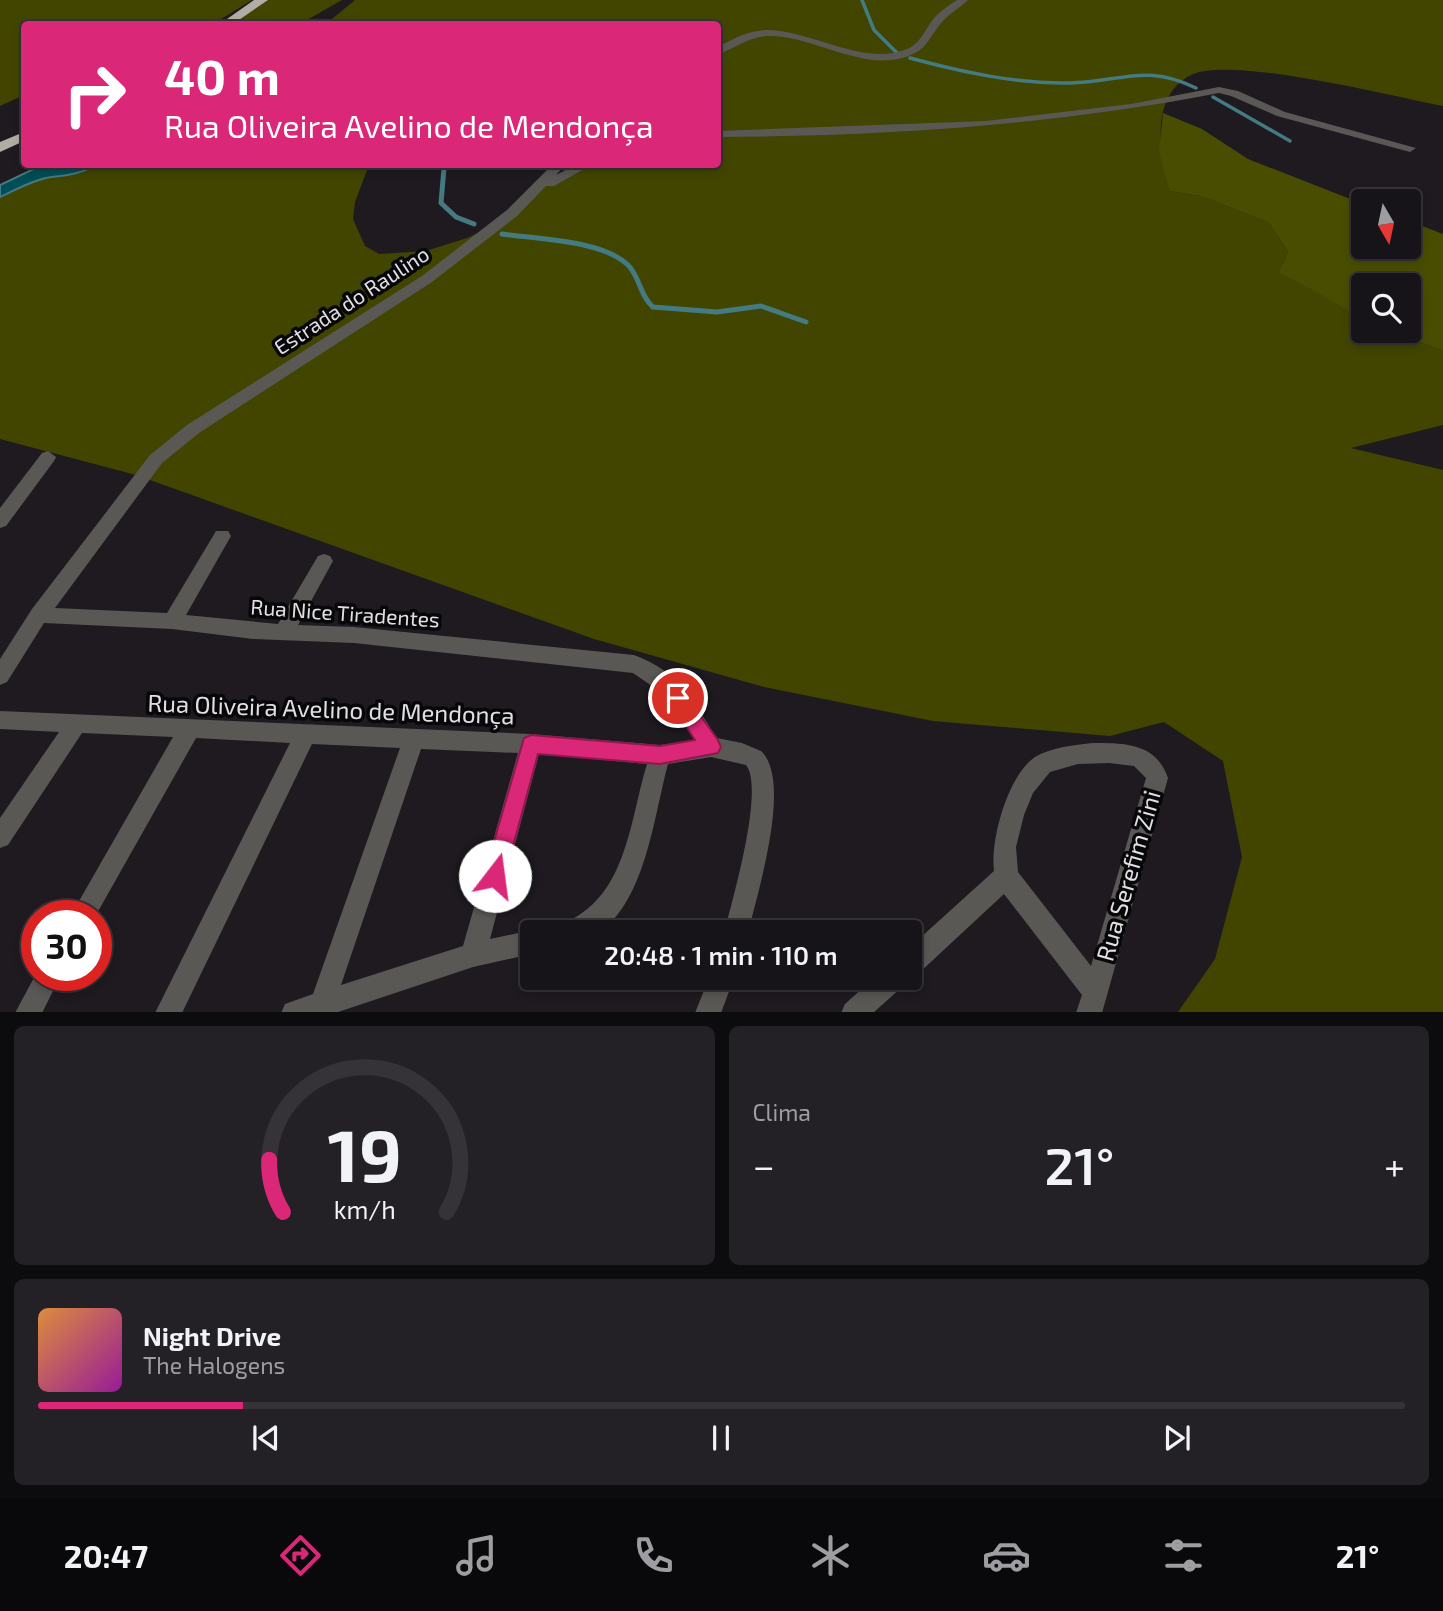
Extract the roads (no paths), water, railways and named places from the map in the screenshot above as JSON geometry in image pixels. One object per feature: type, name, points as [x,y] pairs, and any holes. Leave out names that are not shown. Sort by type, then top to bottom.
[{"type":"highway","points":[[230,21],[262,0]]},
{"type":"highway","points":[[0,148],[21,138]]},
{"type":"street","points":[[721,49],[737,38],[752,33],[779,32],[877,55],[898,55],[918,47],[937,20],[963,0]]},
{"type":"street","points":[[721,134],[985,124],[1130,107],[1219,90],[1234,93],[1281,114],[1410,148]]},
{"type":"street","name":"Estrada do Raulino","points":[[0,676],[39,615],[156,459],[193,429],[427,279],[512,213],[556,168]]},
{"type":"street","points":[[535,191],[579,168]]},
{"type":"street","points":[[0,521],[48,457]]},
{"type":"street","points":[[172,621],[222,536]]},
{"type":"street","points":[[284,632],[324,561]]},
{"type":"street","name":"Rua Nice Tiradentes","points":[[39,615],[172,621],[394,639],[593,658],[647,668],[665,680],[711,747]]},
{"type":"street","name":"Rua Oliveira Avelino de Mendonça","points":[[0,720],[531,744],[660,755],[711,747]]},
{"type":"street","points":[[0,837],[76,725]]},
{"type":"street","points":[[92,900],[188,730]]},
{"type":"street","points":[[168,1012],[305,735]]},
{"type":"street","points":[[322,1004],[414,738]]},
{"type":"street","points":[[473,955],[531,744]]},
{"type":"street","points":[[711,747],[751,756],[757,761],[762,776],[759,828],[739,920]]},
{"type":"street","name":"Rua Serefim Zini","points":[[1115,754],[1134,756],[1151,765],[1157,778],[1093,1002],[1006,876],[1005,842],[1020,795],[1044,764],[1065,757],[1115,754]]},
{"type":"street","points":[[596,920],[615,901],[632,855],[660,755]]},
{"type":"street","points":[[922,953],[1006,876]]},
{"type":"street","points":[[296,1012],[473,955],[520,945]]},
{"type":"street","points":[[708,1012],[717,990]]},
{"type":"street","points":[[855,1012],[880,990]]},
{"type":"street","points":[[29,1012],[40,991]]},
{"type":"water","points":[[36,168],[89,168],[74,174],[39,180],[0,197],[0,185]]},
{"type":"waterway","points":[[862,0],[874,30],[897,53]]},
{"type":"waterway","points":[[910,58],[1009,79],[1070,83],[1147,75],[1178,81],[1196,88]]},
{"type":"waterway","points":[[1213,97],[1290,141]]},
{"type":"waterway","points":[[444,168],[441,203],[456,217],[474,224]]},
{"type":"waterway","points":[[502,234],[568,242],[602,250],[617,257],[632,270],[653,307],[717,312],[761,306],[806,322]]}]
